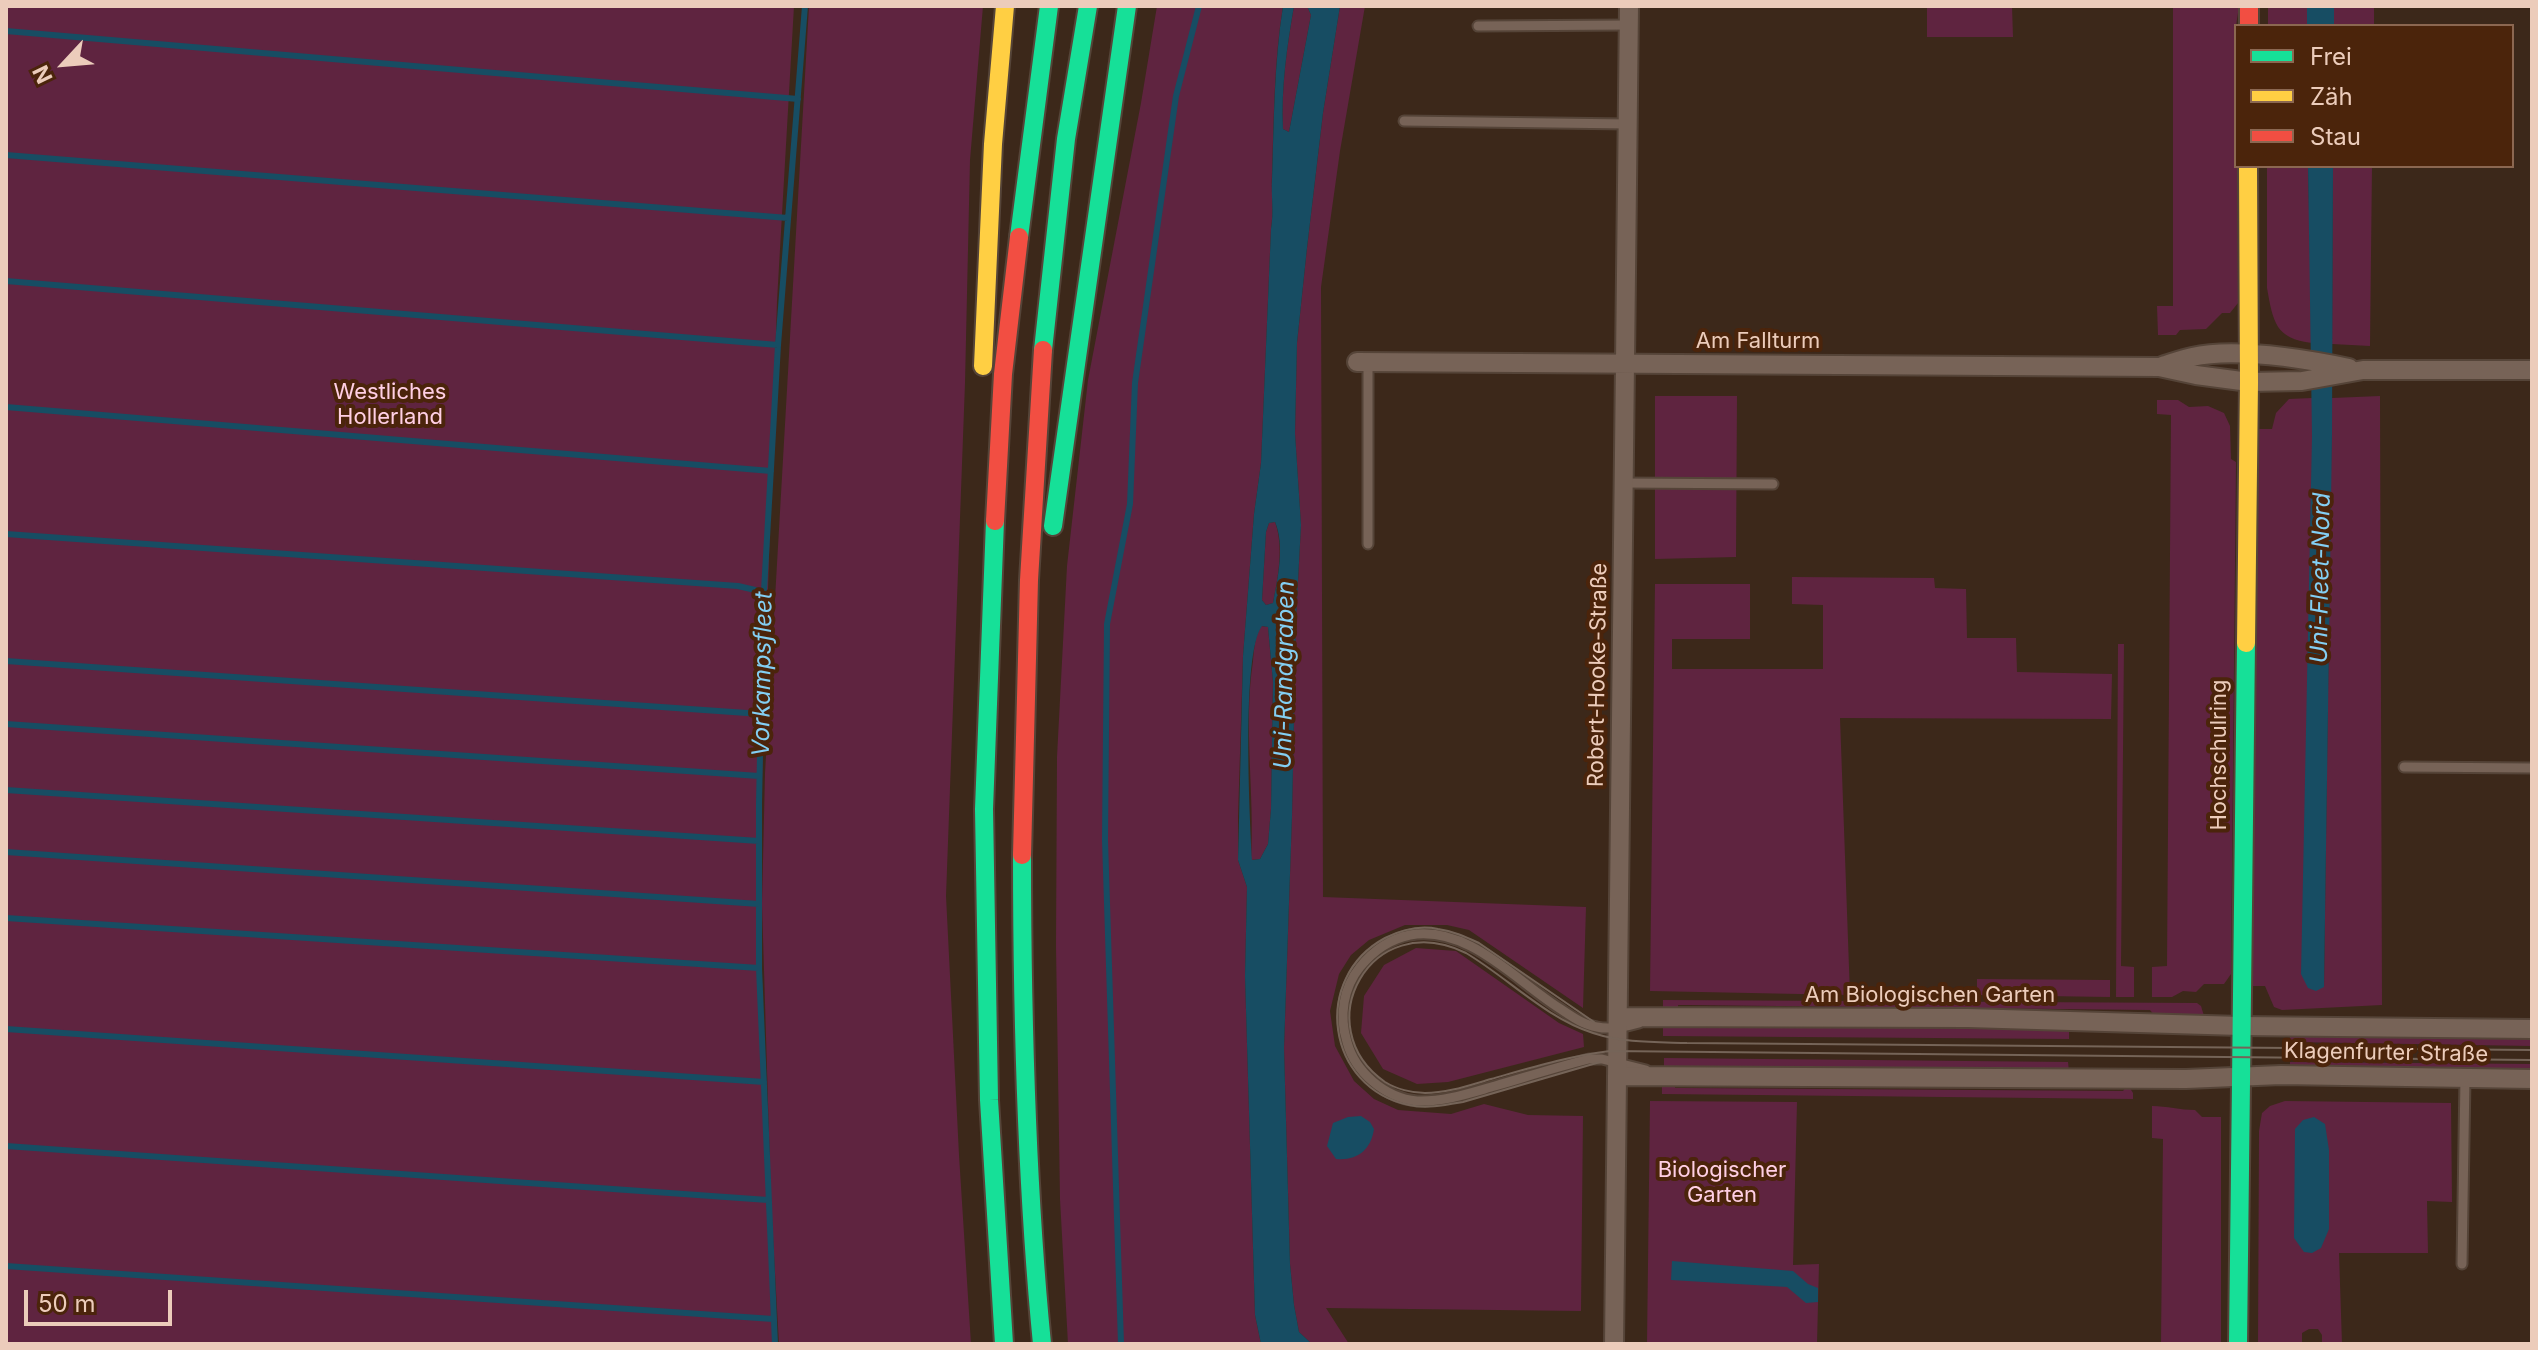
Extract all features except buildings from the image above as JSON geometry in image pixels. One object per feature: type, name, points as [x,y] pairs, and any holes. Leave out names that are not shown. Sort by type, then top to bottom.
[{"type":"main road","points":[[994,534],[983,373],[993,144],[1005,6]]},
{"type":"main road","points":[[1004,1344],[989,1100],[984,809],[1003,374],[1049,6]]},
{"type":"main road","points":[[1042,1344],[1026,1136],[1022,948],[1023,694],[1037,440],[1050,290],[1066,139],[1088,6]]},
{"type":"main road","points":[[1023,694],[1043,650],[1049,557],[1127,6]]},
{"type":"main road","points":[[1110,112],[1124,93],[1141,6]]},
{"type":"main road","name":"Hochschulring","points":[[2238,1344],[2249,382],[2248,168]]},
{"type":"street","name":"Robert-Hooke-Straße","points":[[1614,1344],[1629,16]]},
{"type":"street","name":"Am Fallturm","points":[[2159,367],[2195,356],[2248,354],[2303,359],[2338,370]]},
{"type":"street","name":"Am Fallturm","points":[[1363,362],[2159,367],[2249,382],[2302,381],[2338,370],[2532,370]]},
{"type":"street","name":"Am Biologischen Garten","points":[[1618,1023],[1662,1017],[1982,1018],[2241,1026]]},
{"type":"street","name":"Klagenfurter Straße","points":[[2241,1026],[2532,1029]]},
{"type":"street","points":[[1617,1070],[1669,1075],[2186,1079],[2240,1075]]},
{"type":"street","name":"Klagenfurter Straße","points":[[2240,1075],[2532,1079]]},
{"type":"lane","points":[[1478,26],[1629,16]]},
{"type":"lane","points":[[1404,121],[1628,124]]},
{"type":"lane","points":[[1363,362],[1368,544]]},
{"type":"lane","points":[[1624,483],[1773,484]]},
{"type":"lane","points":[[2404,767],[2532,768]]},
{"type":"lane","points":[[1617,1070],[1602,1059],[1589,1059],[1460,1096],[1415,1101],[1387,1091],[1364,1073],[1347,1044],[1343,1013],[1349,985],[1368,957],[1391,941],[1405,936],[1434,934],[1478,950],[1574,1018],[1595,1027],[1618,1023]]},
{"type":"lane","points":[[2462,1264],[2465,1078]]},
{"type":"green space","name":"Westliches Hollerland","points":[[6,6],[794,6],[777,301],[759,877],[773,1344],[6,1344]]},
{"type":"green space","points":[[809,6],[983,6],[970,160],[946,896],[971,1344],[779,1344],[771,1201],[762,904],[765,773]]},
{"type":"green space","points":[[1157,6],[1283,6],[1275,89],[1261,463],[1243,656],[1238,818],[1238,860],[1247,887],[1245,976],[1255,1315],[1261,1344],[1068,1344],[1060,1199],[1056,946],[1057,757],[1067,566],[1088,380]]},
{"type":"green space","points":[[1294,6],[1307,6],[1311,15],[1289,132],[1283,129],[1283,98]]},
{"type":"green space","points":[[1340,6],[1365,6],[1321,287],[1323,897],[1586,907],[1583,1008],[1469,930],[1447,925],[1405,925],[1369,940],[1351,955],[1339,974],[1330,1011],[1335,1046],[1354,1081],[1374,1099],[1398,1110],[1451,1114],[1484,1104],[1528,1115],[1583,1116],[1581,1311],[1326,1308],[1349,1344],[1312,1344],[1299,1332],[1290,1264],[1284,1048],[1301,525],[1295,434],[1297,343],[1323,113]]},
{"type":"green space","points":[[1927,6],[2012,6],[2013,37],[1927,37]]},
{"type":"green space","points":[[2173,6],[2239,6],[2234,24],[2238,303],[2230,313],[2222,313],[2206,329],[2158,335],[2157,306],[2173,306]]},
{"type":"green space","points":[[2268,6],[2307,6],[2307,24],[2268,24]]},
{"type":"green space","points":[[2334,6],[2374,6],[2374,24],[2334,24]]},
{"type":"green space","points":[[2267,168],[2308,168],[2312,343],[2283,333],[2274,319],[2267,288]]},
{"type":"green space","points":[[2333,168],[2372,168],[2370,346],[2332,344]]},
{"type":"green space","points":[[1655,396],[1737,396],[1736,557],[1655,559]]},
{"type":"green space","points":[[2380,396],[2382,1005],[2282,1010],[2274,1007],[2265,986],[2252,986],[2258,429],[2272,429],[2276,413],[2289,399],[2312,398],[2324,986],[2332,398]]},
{"type":"green space","points":[[2157,400],[2178,400],[2189,407],[2208,406],[2224,413],[2230,426],[2231,459],[2236,462],[2231,974],[2224,984],[2204,984],[2196,992],[2183,991],[2172,997],[2152,997],[2152,967],[2167,966],[2171,415],[2157,414]]},
{"type":"green space","points":[[1275,522],[1280,552],[1278,573],[1273,603],[1266,605],[1262,600],[1266,532],[1269,523]]},
{"type":"green space","points":[[1792,577],[1934,578],[1935,588],[1966,589],[1967,638],[2016,638],[2017,672],[2112,674],[2111,719],[1840,718],[1850,995],[1650,991],[1655,584],[1750,584],[1750,639],[1672,639],[1672,669],[1823,669],[1823,605],[1792,604]]},
{"type":"green space","points":[[1261,626],[1268,627],[1273,682],[1271,809],[1268,844],[1260,859],[1251,860],[1250,686],[1254,647]]},
{"type":"green space","points":[[2118,644],[2124,644],[2121,966],[2134,967],[2134,997],[2116,997]]},
{"type":"green space","points":[[1416,948],[1456,951],[1559,1023],[1583,1034],[1584,1047],[1448,1082],[1417,1084],[1383,1069],[1361,1033],[1364,996],[1384,965]]},
{"type":"green space","points":[[1977,979],[2110,980],[2110,997],[1977,995]]},
{"type":"green space","points":[[1663,1000],[2197,1003],[2204,1016],[2155,1016],[2150,1010],[1687,1005],[1678,1005],[1678,1012],[1663,1012]]},
{"type":"green space","points":[[1663,1026],[2069,1029],[2069,1039],[1663,1036]]},
{"type":"green space","points":[[2290,1035],[2532,1037],[2532,1046],[2290,1042]]},
{"type":"green space","points":[[1664,1058],[2068,1062],[2069,1072],[1664,1068]]},
{"type":"green space","points":[[2290,1062],[2532,1064],[2532,1071],[2290,1069]]},
{"type":"green space","points":[[1662,1083],[1675,1083],[1675,1088],[2123,1091],[2128,1085],[2133,1099],[1662,1094]]},
{"type":"green space","name":"Biologischer Garten","points":[[1650,1101],[1797,1102],[1793,1265],[1819,1264],[1817,1344],[1647,1344]]},
{"type":"green space","points":[[2285,1101],[2451,1103],[2452,1202],[2427,1201],[2428,1253],[2339,1253],[2342,1344],[2322,1344],[2318,1329],[2309,1329],[2302,1333],[2302,1344],[2258,1344],[2259,1131],[2262,1113],[2270,1106]]},
{"type":"green space","points":[[2152,1106],[2195,1110],[2202,1117],[2221,1117],[2221,1344],[2149,1344],[2161,1343],[2163,1139],[2152,1138]]},
{"type":"water","name":"Uni-Randgraben","points":[[1283,6],[1294,6],[1283,98],[1283,129],[1289,132],[1311,15],[1307,6],[1340,6],[1307,248],[1297,343],[1295,433],[1301,525],[1284,1048],[1290,1264],[1299,1332],[1312,1344],[1261,1344],[1255,1315],[1245,976],[1247,887],[1238,860],[1243,656],[1261,463]],"holes":[[[1275,522],[1280,541],[1280,562],[1273,603],[1266,605],[1262,600],[1266,532],[1269,523]],[[1262,626],[1268,627],[1273,682],[1271,809],[1268,844],[1260,859],[1252,860],[1249,701],[1255,642]]]},
{"type":"water","points":[[2307,6],[2334,6],[2334,24],[2307,24]]},
{"type":"water","name":"Uni-Fleet-Nord","points":[[2308,168],[2333,168],[2324,987],[2316,991],[2308,988],[2301,974],[2312,436]]},
{"type":"water","points":[[1361,1116],[1374,1129],[1370,1143],[1356,1156],[1336,1159],[1327,1146],[1333,1123]]},
{"type":"water","points":[[2314,1117],[2325,1124],[2329,1150],[2329,1229],[2321,1248],[2312,1253],[2304,1252],[2294,1238],[2295,1129],[2303,1120]]},
{"type":"water","points":[[1672,1261],[1793,1271],[1818,1288],[1818,1302],[1806,1303],[1787,1287],[1671,1280]]},
{"type":"waterway","name":"Vorkampsfleet","points":[[775,1344],[759,968],[763,608],[778,345],[805,6]]},
{"type":"waterway","points":[[1121,1344],[1105,840],[1107,624],[1130,504],[1135,383],[1176,96],[1199,6]]},
{"type":"waterway","points":[[6,31],[798,99]]},
{"type":"waterway","points":[[6,155],[788,218]]},
{"type":"waterway","points":[[6,281],[778,345]]},
{"type":"waterway","points":[[6,407],[771,471]]},
{"type":"waterway","points":[[6,534],[738,586],[764,592]]},
{"type":"waterway","points":[[6,661],[761,714]]},
{"type":"waterway","points":[[6,724],[759,776]]},
{"type":"waterway","points":[[6,790],[759,841]]},
{"type":"waterway","points":[[6,852],[759,904]]},
{"type":"waterway","points":[[6,918],[759,968]]},
{"type":"waterway","points":[[6,1029],[764,1082]]},
{"type":"waterway","points":[[6,1146],[768,1200]]},
{"type":"waterway","points":[[6,1266],[773,1319]]},
{"type":"tram line","points":[[1594,1022],[1479,943],[1431,928],[1411,929],[1391,935],[1361,956],[1346,979],[1338,1004],[1338,1030],[1345,1055],[1360,1077],[1381,1095],[1409,1105],[1429,1107],[1463,1102],[1600,1062]]},
{"type":"tram line","points":[[2532,1050],[1628,1040],[1593,1033],[1559,1018],[1466,953],[1432,943],[1402,946],[1377,959],[1360,979],[1351,1005],[1351,1032],[1362,1059],[1385,1082],[1399,1089],[1420,1093],[1450,1090],[1550,1063],[1610,1051],[2532,1060]]},
{"type":"traffic: fast","points":[[1019,237],[1049,6]]},
{"type":"traffic: fast","points":[[1043,350],[1066,139],[1088,6]]},
{"type":"traffic: fast","points":[[1053,526],[1127,6]]},
{"type":"traffic: fast","points":[[995,521],[984,809],[989,1100],[1004,1344]]},
{"type":"traffic: fast","points":[[2238,1344],[2246,643]]},
{"type":"traffic: fast","points":[[1022,855],[1026,1100],[1042,1344]]},
{"type":"traffic: slow","points":[[983,366],[993,144],[1005,6]]},
{"type":"traffic: slow","points":[[2246,643],[2248,168]]},
{"type":"traffic: jam","points":[[2249,6],[2249,24]]},
{"type":"traffic: jam","points":[[995,521],[1003,374],[1019,237]]},
{"type":"traffic: jam","points":[[1022,855],[1029,580],[1043,350]]}]
